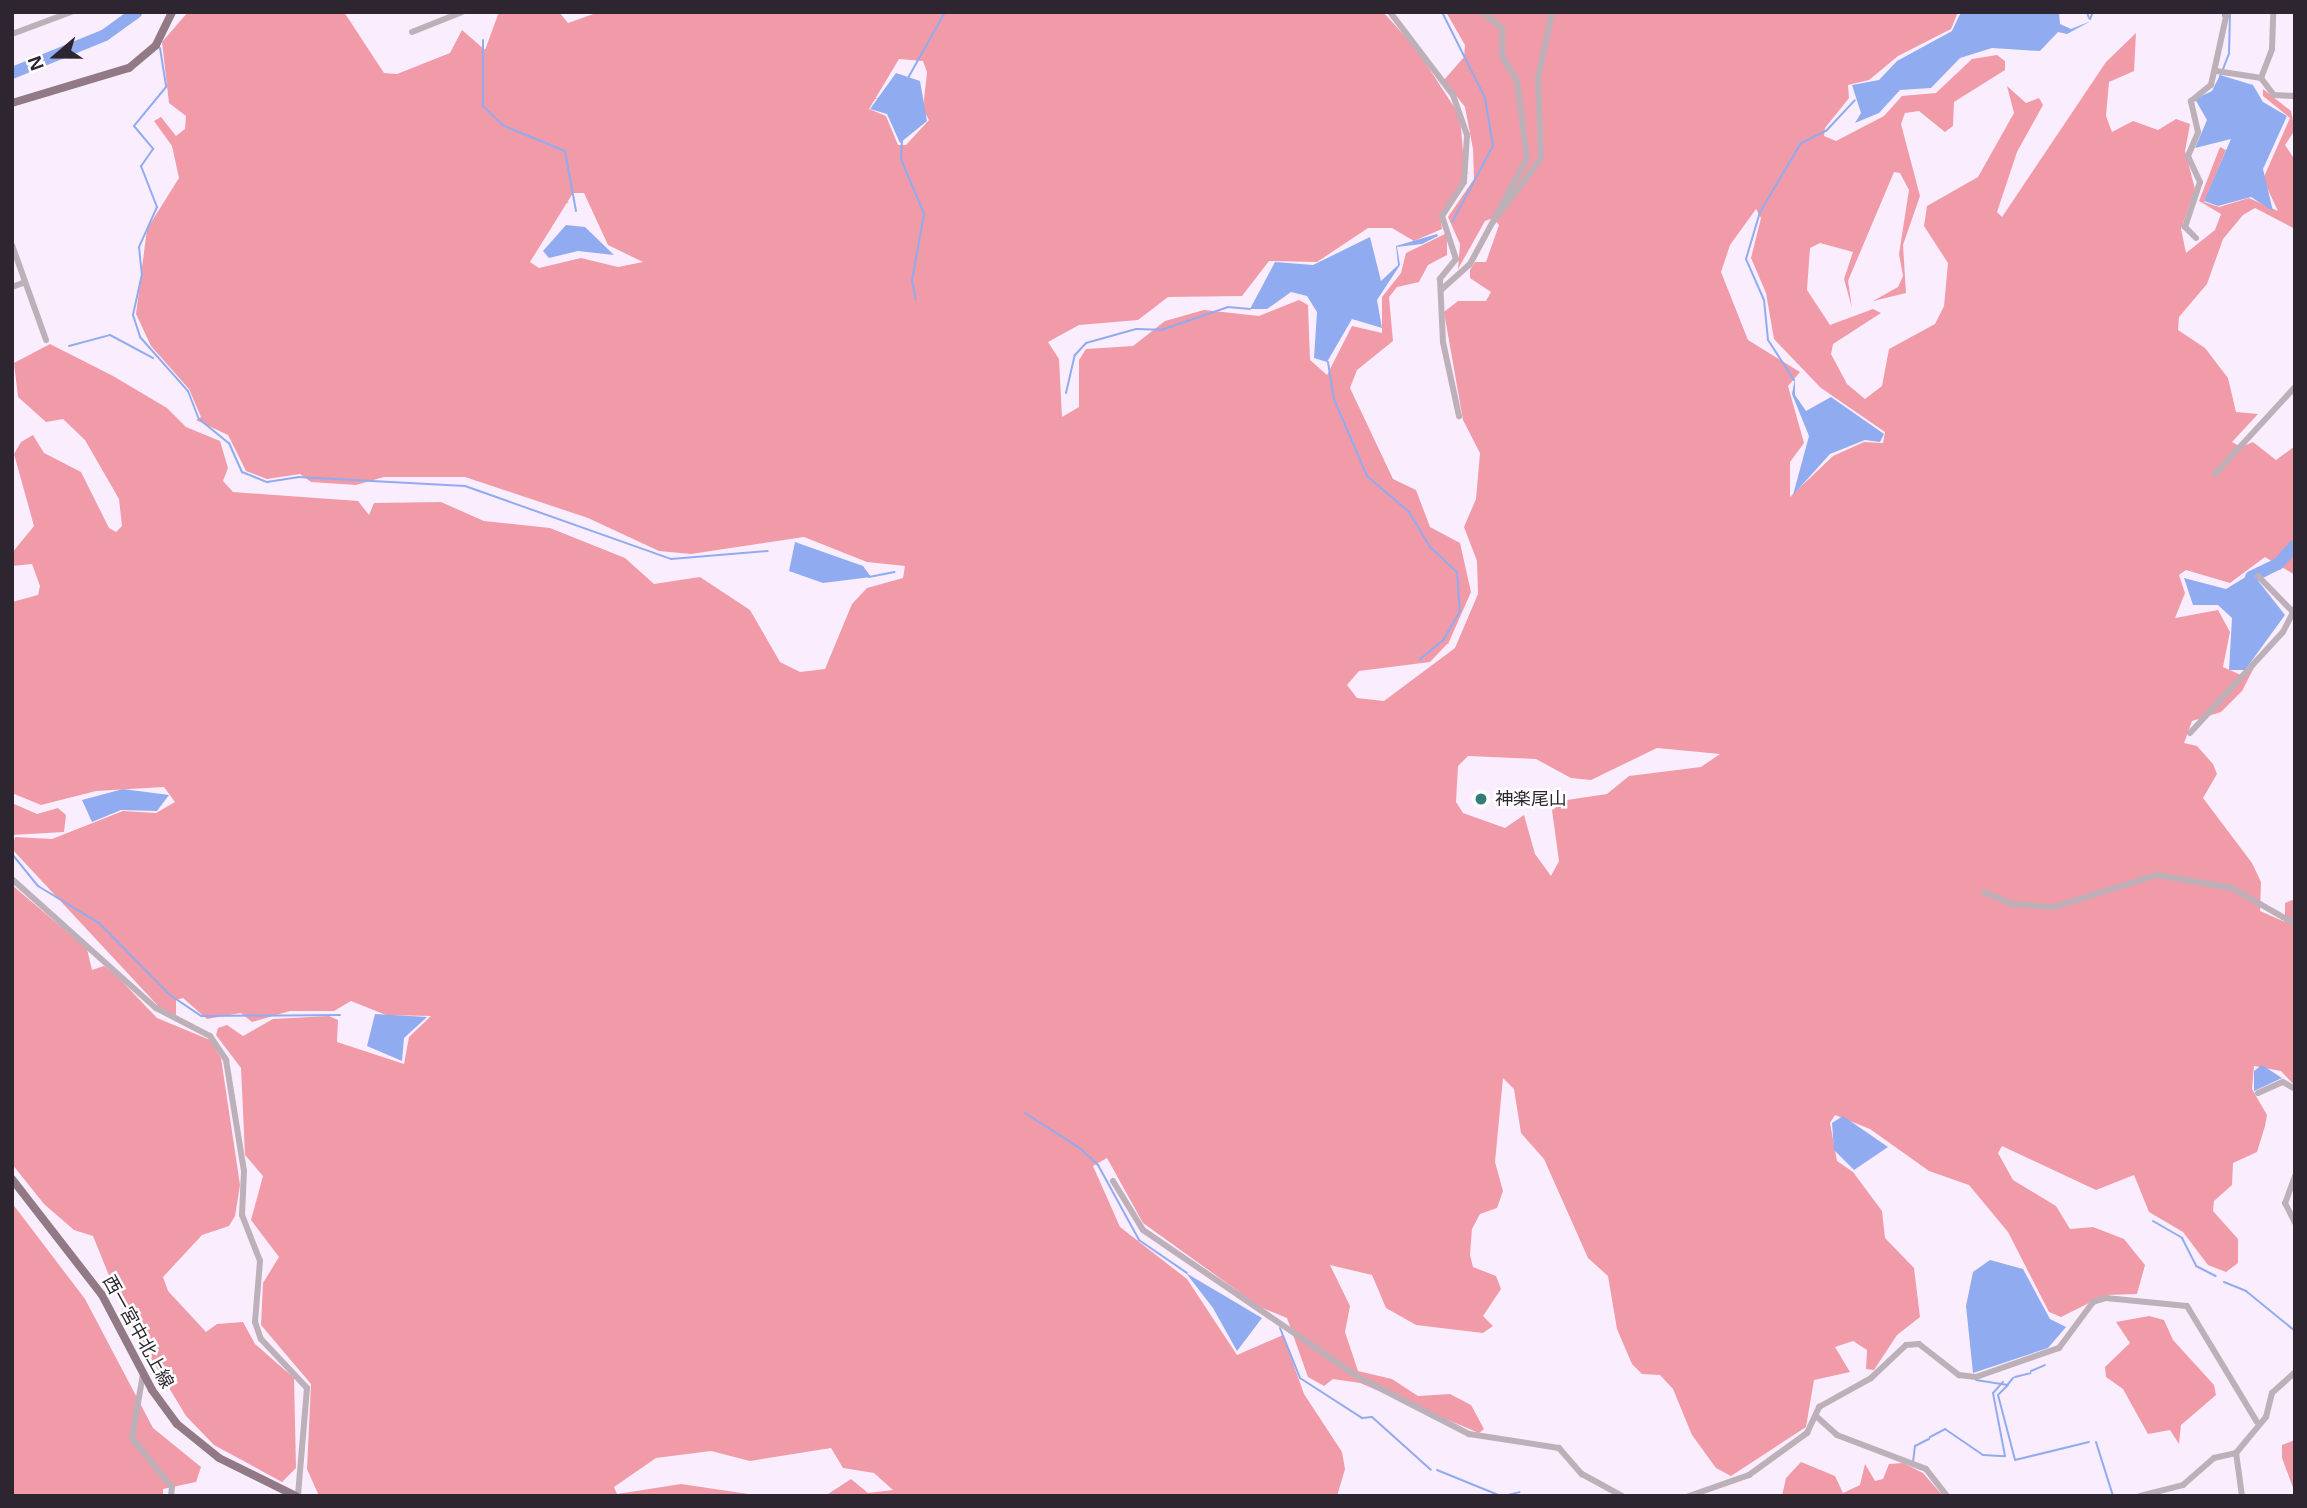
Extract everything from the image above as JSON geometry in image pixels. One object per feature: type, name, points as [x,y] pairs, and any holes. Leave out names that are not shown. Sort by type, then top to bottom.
[{"type":"main road","points":[[12,103],[129,68],[156,45],[172,12]]},
{"type":"main road","name":"西一宮中北上線","points":[[12,1178],[102,1295],[163,1407],[198,1442],[297,1496]]},
{"type":"street","points":[[12,34],[71,12]]},
{"type":"street","points":[[412,32],[462,12]]},
{"type":"street","points":[[1390,12],[1453,95],[1467,135],[1464,182],[1442,216],[1457,251],[1440,279],[1443,342],[1459,416]]},
{"type":"street","points":[[1441,290],[1470,264],[1488,224],[1524,167],[1527,148],[1517,80],[1502,56],[1502,29],[1483,12]]},
{"type":"street","points":[[1488,224],[1541,158],[1538,78],[1552,12]]},
{"type":"street","points":[[2196,238],[2185,227],[2200,183],[2188,156],[2198,132],[2191,101],[2209,88],[2216,71],[2227,12]]},
{"type":"street","points":[[2261,78],[2272,49],[2273,12]]},
{"type":"street","points":[[2216,71],[2261,78],[2274,95],[2295,96]]},
{"type":"street","points":[[12,245],[23,283],[46,340]]},
{"type":"street","points":[[12,287],[23,283]]},
{"type":"street","points":[[2215,474],[2295,387]]},
{"type":"street","points":[[2190,733],[2283,632],[2294,609],[2258,576]]},
{"type":"street","points":[[1984,892],[2012,904],[2054,907],[2157,875],[2232,888],[2295,924]]},
{"type":"street","points":[[12,879],[156,1008],[210,1036],[226,1060],[244,1171],[242,1215],[260,1261],[256,1322],[261,1339],[307,1388],[297,1496]]},
{"type":"street","points":[[2258,1093],[2283,1082],[2295,1089]]},
{"type":"street","points":[[2285,1203],[2295,1176]]},
{"type":"street","points":[[1113,1181],[1143,1230],[1360,1378],[1469,1434],[1559,1448],[1582,1474],[1622,1496]]},
{"type":"street","points":[[2281,1195],[2295,1223]]},
{"type":"street","points":[[1689,1496],[1749,1475],[1807,1433],[1824,1403],[1866,1381],[1906,1345],[1919,1344],[1959,1375],[1976,1377],[2059,1348],[2092,1303],[2106,1298],[2187,1306],[2257,1422]]},
{"type":"street","points":[[2242,1496],[2236,1453],[2257,1422],[2266,1417],[2272,1394],[2295,1372]]},
{"type":"street","points":[[143,1374],[132,1438],[172,1487],[171,1496]]},
{"type":"street","points":[[1817,1416],[1837,1435],[1926,1469],[1947,1496]]},
{"type":"street","points":[[2140,1496],[2183,1485],[2214,1458],[2236,1453]]},
{"type":"shaded area","points":[[188,12],[344,12],[384,73],[397,74],[450,53],[462,30],[485,50],[499,12],[559,12],[568,23],[599,12],[1383,12],[1415,47],[1460,116],[1464,164],[1460,189],[1440,214],[1442,229],[1414,241],[1392,228],[1368,228],[1317,262],[1269,261],[1242,296],[1168,297],[1138,320],[1079,325],[1048,342],[1059,359],[1062,417],[1079,407],[1079,360],[1086,349],[1133,346],[1165,321],[1204,310],[1259,316],[1299,300],[1308,305],[1310,360],[1327,375],[1352,326],[1382,333],[1382,297],[1401,273],[1406,253],[1447,233],[1447,255],[1428,265],[1419,282],[1397,287],[1389,297],[1393,341],[1357,370],[1350,388],[1393,479],[1416,490],[1430,527],[1460,543],[1471,592],[1449,642],[1430,662],[1359,671],[1347,685],[1357,698],[1384,701],[1455,648],[1478,594],[1477,561],[1464,527],[1476,499],[1480,453],[1463,420],[1444,312],[1458,301],[1486,301],[1491,292],[1470,278],[1470,270],[1475,262],[1486,262],[1499,225],[1493,218],[1485,221],[1458,269],[1460,244],[1448,217],[1474,179],[1473,149],[1465,107],[1444,80],[1464,57],[1465,45],[1446,12],[1958,12],[1951,29],[1898,56],[1869,80],[1848,85],[1849,98],[1825,128],[1824,136],[1836,141],[1884,116],[1902,96],[1936,93],[1972,59],[1997,55],[2005,61],[2005,70],[1954,102],[1953,126],[1945,132],[1919,111],[1905,113],[1901,124],[1920,196],[1903,245],[1906,293],[1873,301],[1898,287],[1903,276],[1899,254],[1909,190],[1900,173],[1894,172],[1848,281],[1852,308],[1844,279],[1853,252],[1820,243],[1810,248],[1807,290],[1830,325],[1873,309],[1881,313],[1833,344],[1831,354],[1847,384],[1865,399],[1882,386],[1889,349],[1935,324],[1944,306],[1948,263],[1924,226],[1927,206],[1978,177],[2014,113],[2007,86],[2026,103],[2039,98],[2043,105],[2017,152],[1997,212],[2002,217],[2106,62],[2136,33],[2134,71],[2109,82],[2106,116],[2112,132],[2133,121],[2158,130],[2176,119],[2190,124],[2185,151],[2195,189],[2181,229],[2186,253],[2215,230],[2221,214],[2199,201],[2220,147],[2226,150],[2204,202],[2219,207],[2249,198],[2278,211],[2263,179],[2290,118],[2263,96],[2263,89],[2291,111],[2295,130],[2285,145],[2295,160],[2295,229],[2255,208],[2243,215],[2223,239],[2207,284],[2179,317],[2178,330],[2205,348],[2228,378],[2236,412],[2258,414],[2232,442],[2241,447],[2253,442],[2276,460],[2295,446],[2295,575],[2265,557],[2230,583],[2186,570],[2179,575],[2185,593],[2175,618],[2218,610],[2230,632],[2223,667],[2241,675],[2258,660],[2242,691],[2221,712],[2192,721],[2184,743],[2197,746],[2213,764],[2217,774],[2203,798],[2252,863],[2261,882],[2260,911],[2285,922],[2285,903],[2295,899],[2295,1086],[2281,1071],[2254,1066],[2252,1089],[2267,1115],[2265,1126],[2257,1152],[2233,1163],[2232,1185],[2214,1201],[2213,1211],[2238,1239],[2238,1263],[2226,1272],[2208,1265],[2183,1232],[2149,1212],[2134,1175],[2096,1190],[2002,1146],[1998,1153],[2013,1180],[2056,1206],[2070,1229],[2093,1227],[2124,1239],[2145,1265],[2137,1294],[2105,1295],[2061,1317],[2049,1312],[2008,1232],[1969,1185],[1929,1171],[1870,1129],[1835,1115],[1830,1123],[1837,1161],[1853,1172],[1882,1211],[1885,1238],[1914,1268],[1920,1317],[1897,1335],[1874,1370],[1866,1369],[1867,1350],[1853,1341],[1835,1347],[1850,1372],[1814,1380],[1806,1427],[1731,1476],[1716,1468],[1692,1435],[1673,1389],[1660,1375],[1642,1374],[1632,1364],[1617,1329],[1608,1276],[1588,1258],[1544,1159],[1521,1133],[1514,1089],[1503,1078],[1495,1162],[1503,1191],[1497,1208],[1480,1214],[1472,1229],[1470,1255],[1473,1267],[1496,1276],[1501,1289],[1483,1316],[1493,1326],[1483,1333],[1416,1325],[1386,1308],[1372,1275],[1330,1265],[1350,1306],[1345,1332],[1358,1371],[1392,1379],[1418,1396],[1450,1394],[1471,1405],[1484,1429],[1479,1433],[1360,1383],[1333,1379],[1324,1386],[1308,1377],[1287,1318],[1260,1307],[1143,1223],[1107,1158],[1093,1166],[1120,1227],[1187,1279],[1237,1355],[1283,1335],[1304,1394],[1342,1452],[1345,1469],[1337,1496],[825,1496],[851,1479],[868,1493],[893,1490],[874,1473],[843,1468],[831,1448],[750,1461],[711,1451],[656,1458],[614,1487],[617,1494],[681,1484],[762,1496],[319,1496],[307,1469],[311,1384],[261,1325],[263,1283],[279,1257],[251,1220],[263,1176],[245,1155],[241,1068],[216,1035],[218,1028],[227,1025],[243,1036],[273,1019],[329,1016],[338,1020],[337,1042],[404,1064],[409,1037],[431,1016],[386,1015],[351,1001],[334,1011],[290,1011],[252,1022],[241,1013],[207,1019],[183,998],[176,1000],[176,1015],[161,1009],[12,849],[15,837],[52,839],[123,811],[156,813],[175,802],[164,787],[96,791],[41,805],[12,793],[12,602],[38,595],[40,586],[32,564],[12,566],[12,553],[34,526],[14,454],[21,442],[33,435],[44,453],[81,472],[109,528],[116,532],[122,526],[119,499],[85,440],[63,419],[46,422],[18,397],[14,363],[50,344],[113,376],[167,408],[186,427],[220,441],[228,468],[223,481],[233,492],[358,501],[369,515],[374,503],[441,502],[484,521],[550,528],[625,558],[654,584],[700,577],[750,610],[780,662],[800,672],[825,669],[852,604],[867,588],[903,578],[905,566],[867,562],[804,537],[691,554],[659,551],[588,518],[465,477],[384,477],[356,485],[311,482],[300,474],[267,479],[246,471],[228,435],[196,420],[201,417],[189,389],[151,346],[136,314],[147,229],[179,178],[172,146],[154,121],[161,117],[176,136],[185,129],[186,116],[169,103],[162,42]],"holes":[[[899,59],[923,61],[927,72],[923,109],[929,120],[906,145],[898,145],[886,116],[869,109]],[[573,193],[584,193],[608,245],[643,262],[618,267],[581,258],[539,268],[530,262]],[[1756,209],[1761,218],[1751,258],[1766,293],[1774,339],[1821,388],[1885,432],[1883,443],[1864,442],[1833,456],[1790,497],[1790,462],[1804,443],[1788,386],[1800,372],[1748,340],[1721,272],[1730,245]],[[1657,748],[1720,754],[1701,767],[1629,776],[1607,794],[1567,800],[1552,810],[1559,861],[1551,876],[1535,854],[1524,815],[1505,828],[1463,813],[1456,802],[1458,766],[1468,756],[1536,759],[1571,778],[1591,780]]]},
{"type":"shaded area","points":[[12,803],[37,814],[58,808],[66,815],[64,832],[12,835]]},
{"type":"shaded area","points":[[12,885],[87,949],[92,970],[104,966],[157,1018],[210,1040],[221,1058],[240,1185],[235,1216],[229,1226],[202,1235],[163,1277],[168,1291],[206,1332],[217,1324],[243,1322],[255,1344],[294,1378],[296,1468],[282,1482],[214,1445],[186,1416],[125,1315],[93,1236],[74,1230],[44,1204],[12,1164]]},
{"type":"shaded area","points":[[12,1203],[85,1299],[153,1428],[201,1467],[196,1482],[163,1489],[163,1496],[12,1496]]},
{"type":"shaded area","points":[[2149,1316],[2164,1320],[2173,1340],[2214,1385],[2216,1395],[2181,1425],[2179,1444],[2170,1430],[2148,1434],[2123,1389],[2106,1377],[2105,1367],[2130,1343],[2116,1322]]},
{"type":"shaded area","points":[[2295,1440],[2295,1493],[2282,1458],[2282,1445]]},
{"type":"shaded area","points":[[1801,1462],[1835,1476],[1843,1493],[1860,1485],[1865,1464],[1875,1481],[1883,1479],[1889,1464],[1903,1463],[1923,1473],[1943,1496],[1782,1496],[1786,1478]]},
{"type":"water","points":[[1961,12],[2059,12],[2060,24],[2071,29],[2091,21],[2067,34],[2058,32],[2040,51],[1992,48],[1960,58],[1931,88],[1900,90],[1879,113],[1855,123],[1861,113],[1852,85],[1879,80],[1897,61],[1952,31]]},
{"type":"water","points":[[896,73],[920,81],[927,121],[900,143],[887,114],[870,109]]},
{"type":"water","points":[[2220,75],[2253,85],[2263,102],[2287,116],[2263,169],[2273,211],[2251,197],[2218,206],[2204,201],[2231,139],[2195,148],[2207,120],[2195,99],[2212,91]]},
{"type":"water","points":[[566,225],[585,227],[614,255],[578,251],[549,258],[543,251]]},
{"type":"water","points":[[1437,234],[1438,236],[1422,244],[1397,247],[1400,265],[1377,300],[1382,328],[1352,319],[1327,362],[1314,358],[1317,312],[1307,296],[1291,292],[1267,309],[1250,309],[1275,262],[1313,265],[1370,237],[1381,281],[1398,265],[1396,246]]},
{"type":"water","points":[[1795,378],[1795,395],[1806,411],[1831,397],[1884,434],[1880,442],[1865,440],[1830,454],[1793,495],[1809,436],[1792,394]]},
{"type":"water","points":[[795,542],[863,566],[871,577],[823,583],[789,571]]},
{"type":"water","points":[[2252,573],[2285,615],[2245,670],[2229,670],[2232,618],[2218,605],[2193,605],[2184,578],[2226,589]]},
{"type":"water","points":[[123,789],[169,795],[157,811],[121,810],[92,822],[82,800]]},
{"type":"water","points":[[375,1014],[427,1017],[404,1038],[402,1061],[367,1046]]},
{"type":"water","points":[[2262,1065],[2282,1078],[2254,1091],[2254,1071]]},
{"type":"water","points":[[1843,1116],[1888,1147],[1854,1170],[1834,1150],[1832,1123]]},
{"type":"water","points":[[1990,1260],[2023,1269],[2050,1319],[2066,1327],[2048,1348],[1973,1373],[1966,1306],[1973,1272]]},
{"type":"water","points":[[1186,1273],[1262,1318],[1237,1351],[1213,1308]]},
{"type":"waterway","points":[[12,73],[105,35],[137,12]]},
{"type":"waterway","points":[[908,78],[945,12]]},
{"type":"waterway","points":[[1442,12],[1485,98],[1493,146],[1452,222]]},
{"type":"waterway","points":[[2087,12],[2089,18]]},
{"type":"waterway","points":[[2090,19],[2093,12]]},
{"type":"waterway","points":[[2220,77],[2229,54],[2230,12]]},
{"type":"waterway","points":[[483,40],[483,106],[504,126],[565,151],[576,211]]},
{"type":"waterway","points":[[160,48],[166,87],[134,126],[153,149],[141,166],[157,207],[139,247],[142,274],[133,315],[140,337],[188,391],[199,419],[229,443],[242,472],[267,482],[298,477],[465,486],[671,559],[768,551]]},
{"type":"waterway","points":[[1794,380],[1768,340],[1764,300],[1746,259],[1760,212],[1801,143],[1826,131],[1855,100]]},
{"type":"waterway","points":[[902,141],[901,159],[924,214],[912,281],[916,300]]},
{"type":"waterway","points":[[1066,393],[1075,355],[1086,343],[1136,329],[1161,330],[1228,307],[1250,309]]},
{"type":"waterway","points":[[69,346],[110,335],[153,358]]},
{"type":"waterway","points":[[1328,362],[1334,399],[1367,476],[1409,512],[1430,547],[1457,572],[1460,611],[1443,640],[1419,660]]},
{"type":"waterway","points":[[2251,577],[2278,564],[2295,545]]},
{"type":"waterway","points":[[869,577],[895,572]]},
{"type":"waterway","points":[[12,854],[38,886],[99,923],[170,995],[201,1016],[340,1015]]},
{"type":"waterway","points":[[1025,1113],[1081,1149],[1098,1165],[1139,1240],[1187,1273]]},
{"type":"waterway","points":[[2153,1221],[2182,1238],[2196,1266],[2216,1276]]},
{"type":"waterway","points":[[2224,1282],[2246,1291],[2295,1331]]},
{"type":"waterway","points":[[1280,1328],[1300,1378],[1362,1418],[1372,1417],[1431,1470]]},
{"type":"waterway","points":[[2031,1371],[2045,1365]]},
{"type":"waterway","points":[[2015,1377],[2031,1373]]},
{"type":"waterway","points":[[2008,1384],[2013,1378]]},
{"type":"waterway","points":[[1976,1380],[2008,1385],[1998,1395],[2015,1460],[2089,1442]]},
{"type":"waterway","points":[[1930,1437],[1945,1429],[1983,1455],[2005,1456],[1993,1393],[2003,1382]]},
{"type":"waterway","points":[[1913,1462],[1915,1446],[1929,1439]]},
{"type":"waterway","points":[[2096,1442],[2113,1496]]},
{"type":"waterway","points":[[1437,1470],[1501,1496]]},
{"type":"waterway","points":[[1504,1496],[1520,1492]]},
{"type":"place","name":"神楽尾山","points":[[1481,799]]}]
